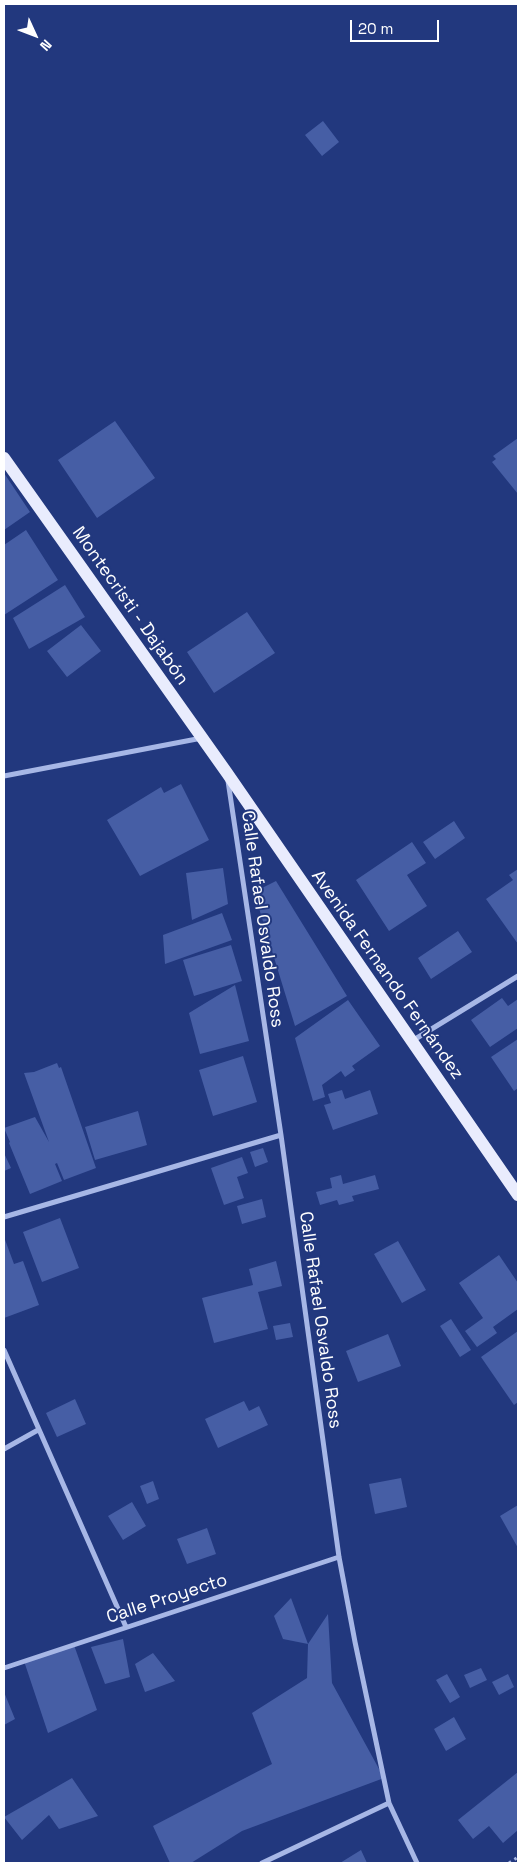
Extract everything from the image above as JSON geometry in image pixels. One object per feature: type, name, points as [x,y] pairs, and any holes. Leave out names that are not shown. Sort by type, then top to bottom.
[{"type":"main road","name":"Montecristi - Dajabón","points":[[4,459],[227,773]]},
{"type":"main road","name":"Avenida Fernando Fernández","points":[[227,773],[518,1195]]},
{"type":"street","points":[[4,776],[202,738]]},
{"type":"street","name":"Calle Rafael Osvaldo Ross","points":[[227,773],[281,1135],[339,1557],[389,1803],[417,1863]]},
{"type":"street","points":[[411,1041],[518,976]]},
{"type":"street","points":[[4,1217],[281,1135]]},
{"type":"street","points":[[4,1350],[126,1627]]},
{"type":"street","points":[[4,1449],[38,1430]]},
{"type":"street","name":"Calle Proyecto","points":[[4,1668],[339,1557]]},
{"type":"street","points":[[262,1863],[389,1803]]},
{"type":"path","points":[[510,1863],[518,1857]]},
{"type":"building","points":[[323,121],[339,142],[322,156],[305,135]]},
{"type":"building","points":[[115,421],[155,478],[97,518],[58,460]]},
{"type":"building","points":[[518,438],[518,494],[492,462],[496,459],[493,456]]},
{"type":"building","points":[[4,473],[30,512],[4,530]]},
{"type":"building","points":[[26,530],[58,580],[4,615],[4,545]]},
{"type":"building","points":[[65,585],[85,617],[29,649],[13,618]]},
{"type":"building","points":[[247,612],[275,653],[214,693],[187,652]]},
{"type":"building","points":[[81,625],[101,651],[67,677],[47,651]]},
{"type":"building","points":[[181,784],[209,840],[140,876],[107,820],[161,787],[164,793]]},
{"type":"building","points":[[454,821],[465,838],[435,859],[423,842]]},
{"type":"building","points":[[412,842],[426,863],[407,875],[427,906],[389,931],[356,880]]},
{"type":"building","points":[[223,868],[228,904],[192,920],[186,873]]},
{"type":"building","points":[[518,869],[518,944],[486,899],[513,880],[509,875]]},
{"type":"building","points":[[276,881],[347,996],[295,1026],[254,892]]},
{"type":"building","points":[[222,913],[232,940],[165,964],[163,935]]},
{"type":"building","points":[[458,931],[472,952],[431,979],[418,958]]},
{"type":"building","points":[[231,945],[242,981],[194,996],[183,960]]},
{"type":"building","points":[[235,985],[249,1041],[200,1054],[189,1013]]},
{"type":"building","points":[[502,998],[508,1006],[518,999],[518,1028],[490,1047],[471,1020]]},
{"type":"building","points":[[348,1000],[380,1046],[352,1066],[355,1070],[345,1077],[341,1071],[322,1085],[325,1097],[313,1101],[295,1038]]},
{"type":"building","points":[[518,1039],[518,1088],[514,1091],[491,1057]]},
{"type":"building","points":[[243,1056],[257,1102],[213,1116],[199,1070]]},
{"type":"building","points":[[57,1063],[59,1068],[61,1067],[96,1168],[64,1180],[57,1163],[55,1164],[62,1181],[30,1194],[4,1128],[35,1117],[49,1142],[24,1073],[34,1072]]},
{"type":"building","points":[[342,1090],[345,1099],[370,1090],[378,1114],[333,1130],[324,1105],[331,1103],[328,1094]]},
{"type":"building","points":[[138,1111],[147,1145],[95,1160],[85,1127]]},
{"type":"building","points":[[263,1148],[268,1162],[255,1167],[250,1152]]},
{"type":"building","points":[[4,1153],[11,1168],[4,1171]]},
{"type":"building","points":[[242,1157],[248,1173],[237,1177],[244,1198],[224,1205],[211,1168]]},
{"type":"building","points":[[341,1175],[343,1184],[375,1175],[379,1189],[352,1196],[354,1201],[339,1205],[337,1200],[320,1205],[316,1192],[332,1188],[330,1178]]},
{"type":"building","points":[[262,1199],[266,1217],[242,1224],[237,1206]]},
{"type":"building","points":[[60,1218],[79,1268],[42,1282],[23,1232]]},
{"type":"building","points":[[4,1237],[14,1264],[23,1261],[39,1305],[4,1318]]},
{"type":"building","points":[[398,1241],[426,1290],[402,1303],[374,1254]]},
{"type":"building","points":[[499,1255],[518,1283],[518,1309],[493,1327],[497,1333],[477,1347],[465,1331],[483,1318],[459,1283]]},
{"type":"building","points":[[276,1261],[282,1286],[258,1292],[268,1329],[214,1343],[202,1298],[253,1285],[249,1269]]},
{"type":"building","points":[[451,1319],[471,1350],[460,1357],[440,1326]]},
{"type":"building","points":[[290,1323],[293,1337],[276,1340],[273,1326]]},
{"type":"building","points":[[518,1331],[518,1402],[514,1405],[481,1357]]},
{"type":"building","points":[[388,1334],[401,1366],[358,1382],[346,1351]]},
{"type":"building","points":[[75,1399],[86,1424],[57,1437],[46,1413]]},
{"type":"building","points":[[244,1401],[249,1411],[259,1406],[268,1425],[218,1448],[205,1419]]},
{"type":"building","points":[[401,1478],[407,1507],[375,1514],[369,1484]]},
{"type":"building","points":[[153,1481],[159,1499],[147,1504],[140,1486]]},
{"type":"building","points":[[132,1502],[146,1526],[123,1540],[108,1516]]},
{"type":"building","points":[[518,1505],[518,1548],[500,1516]]},
{"type":"building","points":[[207,1528],[216,1554],[187,1564],[177,1539]]},
{"type":"building","points":[[291,1598],[308,1644],[283,1639],[274,1616]]},
{"type":"building","points":[[328,1614],[332,1683],[384,1778],[242,1831],[191,1863],[170,1863],[153,1826],[272,1764],[252,1713],[307,1678],[308,1644]]},
{"type":"building","points":[[123,1639],[130,1677],[105,1684],[91,1647]]},
{"type":"building","points":[[74,1645],[97,1710],[48,1733],[24,1661]]},
{"type":"building","points":[[153,1653],[175,1681],[145,1692],[135,1664]]},
{"type":"building","points":[[481,1668],[487,1680],[470,1688],[464,1675]]},
{"type":"building","points":[[447,1674],[460,1697],[450,1703],[436,1680]]},
{"type":"building","points":[[508,1674],[514,1687],[499,1695],[492,1682]]},
{"type":"building","points":[[4,1692],[15,1719],[4,1725]]},
{"type":"building","points":[[454,1717],[466,1739],[446,1751],[434,1729]]},
{"type":"building","points":[[518,1772],[518,1830],[503,1843],[489,1826],[473,1839],[458,1820]]},
{"type":"building","points":[[72,1778],[98,1816],[59,1829],[49,1815],[22,1840],[4,1817]]},
{"type":"building","points":[[361,1850],[367,1863],[340,1863]]}]
